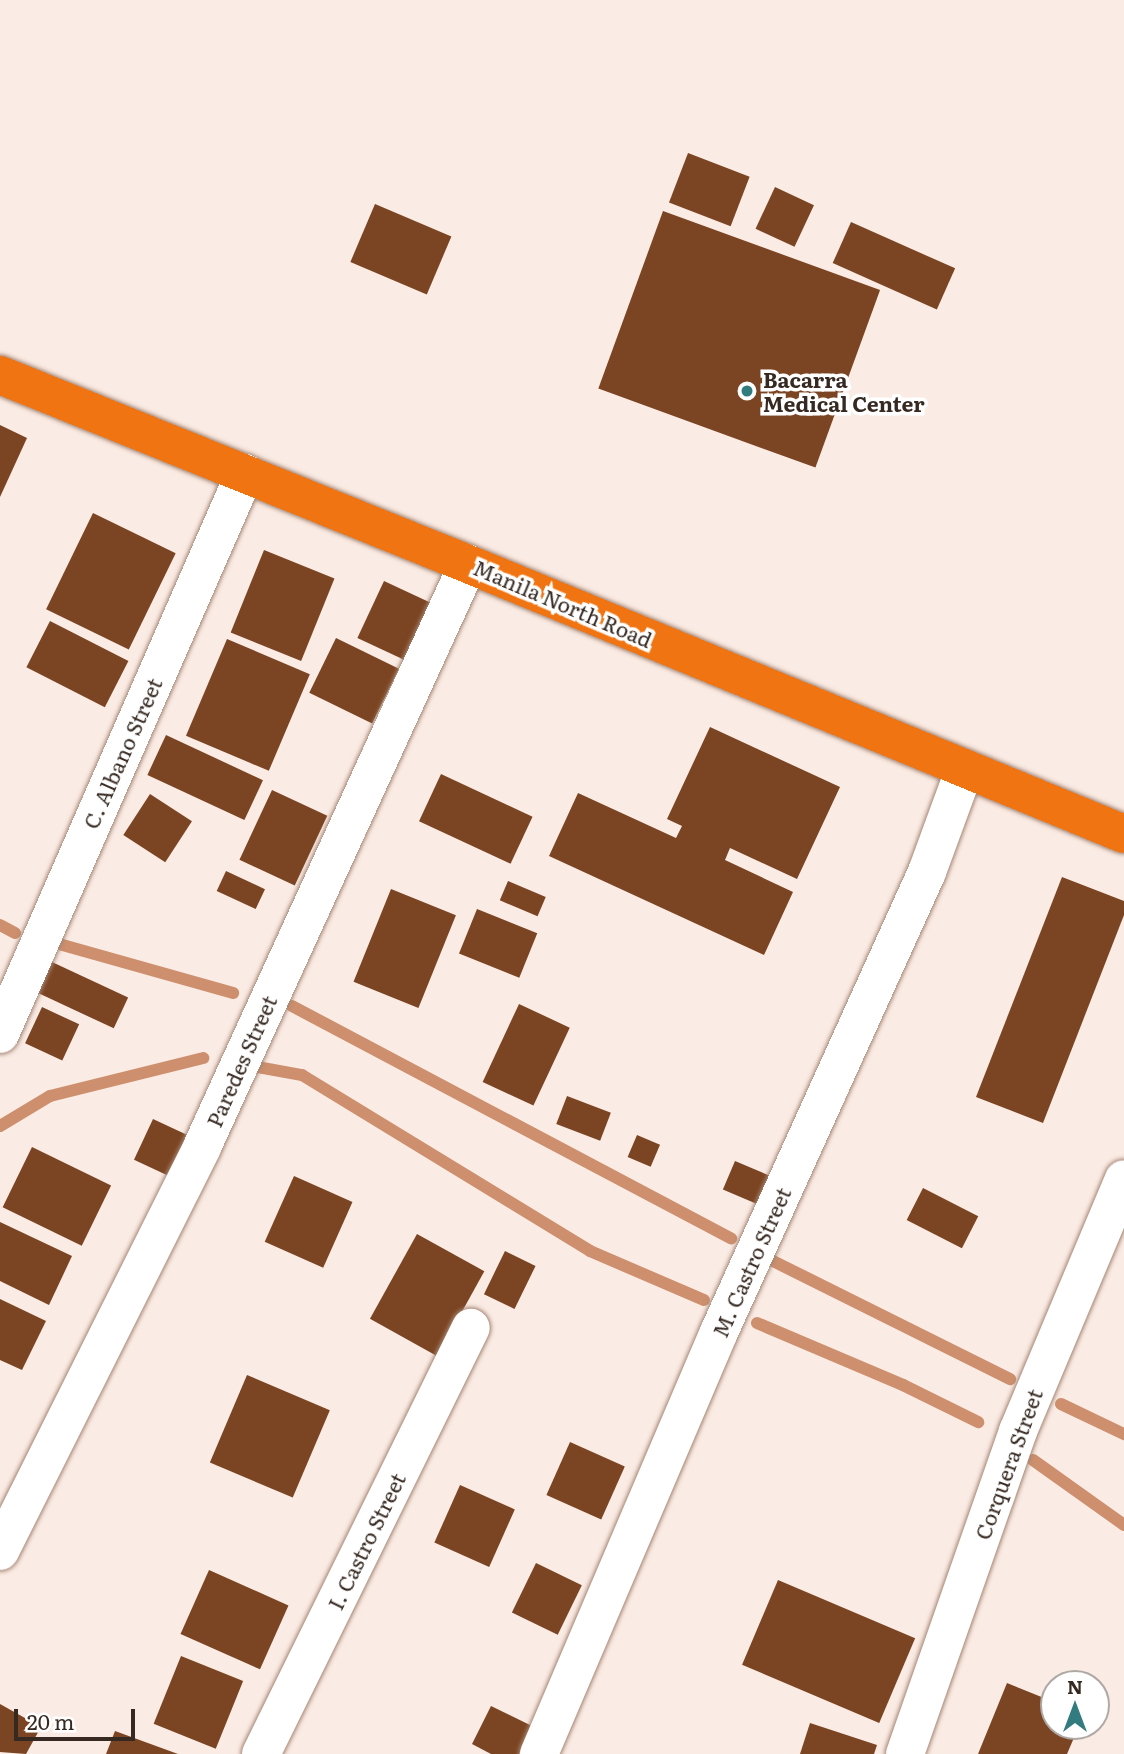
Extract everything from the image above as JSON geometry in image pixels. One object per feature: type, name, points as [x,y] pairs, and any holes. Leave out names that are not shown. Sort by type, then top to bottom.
[{"type":"highway","name":"Manila North Road","points":[[0,375],[245,472],[964,771],[1124,834]]},
{"type":"street","name":"C. Albano Street","points":[[0,1034],[245,472]]},
{"type":"street","name":"Paredes Street","points":[[0,1551],[202,1147],[468,564]]},
{"type":"street","name":"M. Castro Street","points":[[539,1754],[719,1332],[927,872],[964,771]]},
{"type":"street","name":"Corquera Street","points":[[905,1754],[1018,1431],[1124,1179]]},
{"type":"street","name":"I. Castro Street","points":[[261,1754],[471,1328]]},
{"type":"building","points":[[688,153],[750,177],[731,226],[669,202]]},
{"type":"building","points":[[775,187],[814,205],[795,247],[756,229]]},
{"type":"building","points":[[375,204],[451,236],[427,294],[350,262]]},
{"type":"building","points":[[663,211],[880,290],[815,468],[598,389]]},
{"type":"building","points":[[851,222],[955,268],[937,309],[833,263]]},
{"type":"building","points":[[0,425],[27,438],[0,497]]},
{"type":"building","points":[[93,513],[176,553],[129,650],[46,609]]},
{"type":"building","points":[[264,550],[334,578],[301,661],[231,633]]},
{"type":"building","points":[[384,581],[434,604],[407,661],[357,638]]},
{"type":"building","points":[[50,621],[128,661],[105,707],[26,667]]},
{"type":"building","points":[[336,638],[399,669],[372,724],[309,693]]},
{"type":"building","points":[[227,639],[310,674],[269,771],[186,736]]},
{"type":"building","points":[[710,727],[840,787],[797,879],[730,848],[725,860],[793,892],[764,955],[549,856],[578,793],[676,838],[682,826],[667,819]]},
{"type":"building","points":[[166,735],[263,780],[244,820],[147,775]]},
{"type":"building","points":[[441,774],[533,817],[511,864],[419,821]]},
{"type":"building","points":[[272,790],[327,816],[295,886],[239,860]]},
{"type":"building","points":[[150,794],[192,821],[165,862],[123,835]]},
{"type":"building","points":[[226,871],[265,889],[256,909],[217,891]]},
{"type":"building","points":[[1062,877],[1124,901],[1124,915],[1043,1123],[976,1097]]},
{"type":"building","points":[[508,881],[546,897],[538,916],[500,900]]},
{"type":"building","points":[[391,889],[456,915],[418,1008],[354,982]]},
{"type":"building","points":[[477,909],[537,933],[519,978],[459,954]]},
{"type":"building","points":[[52,962],[128,997],[114,1028],[38,993]]},
{"type":"building","points":[[519,1004],[570,1028],[533,1106],[483,1082]]},
{"type":"building","points":[[42,1007],[79,1024],[62,1061],[25,1043]]},
{"type":"building","points":[[567,1096],[611,1113],[600,1141],[556,1124]]},
{"type":"building","points":[[153,1119],[191,1137],[172,1178],[134,1160]]},
{"type":"building","points":[[637,1135],[660,1145],[651,1167],[628,1157]]},
{"type":"building","points":[[32,1147],[111,1186],[82,1246],[3,1207]]},
{"type":"building","points":[[735,1161],[776,1178],[763,1207],[723,1190]]},
{"type":"building","points":[[294,1176],[352,1202],[323,1268],[265,1242]]},
{"type":"building","points":[[923,1188],[978,1216],[962,1248],[907,1220]]},
{"type":"building","points":[[0,1222],[72,1256],[49,1305],[0,1281]]},
{"type":"building","points":[[417,1234],[484,1271],[437,1356],[370,1319]]},
{"type":"building","points":[[505,1251],[536,1266],[515,1309],[484,1294]]},
{"type":"building","points":[[0,1299],[46,1321],[22,1370],[0,1360]]},
{"type":"building","points":[[247,1375],[330,1410],[293,1498],[210,1462]]},
{"type":"building","points":[[570,1442],[625,1466],[601,1519],[546,1495]]},
{"type":"building","points":[[460,1485],[515,1509],[489,1567],[434,1543]]},
{"type":"building","points":[[536,1563],[582,1585],[558,1635],[512,1612]]},
{"type":"building","points":[[209,1570],[288,1605],[260,1669],[181,1634]]},
{"type":"building","points":[[778,1580],[915,1638],[879,1723],[742,1665]]},
{"type":"building","points":[[181,1656],[243,1681],[216,1749],[154,1724]]},
{"type":"building","points":[[1007,1683],[1040,1696],[1040,1740],[1073,1740],[1067,1754],[978,1754]]},
{"type":"building","points":[[0,1704],[41,1727],[26,1754],[0,1752]]},
{"type":"building","points":[[491,1706],[532,1726],[519,1754],[491,1754],[472,1744]]},
{"type":"building","points":[[810,1723],[877,1745],[874,1754],[800,1754]]},
{"type":"building","points":[[115,1731],[178,1754],[106,1754]]},
{"type":"waterway","points":[[0,925],[15,933]]},
{"type":"waterway","points":[[59,944],[233,993]]},
{"type":"waterway","points":[[292,1006],[731,1238]]},
{"type":"waterway","points":[[0,1126],[50,1096],[203,1058]]},
{"type":"waterway","points":[[252,1066],[302,1075],[590,1251],[704,1300]]},
{"type":"waterway","points":[[773,1261],[1010,1379]]},
{"type":"waterway","points":[[757,1323],[903,1385],[978,1422]]},
{"type":"waterway","points":[[1061,1404],[1124,1434]]},
{"type":"waterway","points":[[1033,1460],[1124,1525]]},
{"type":"place","name":"Bacarra Medical Center","points":[[747,391]]}]
